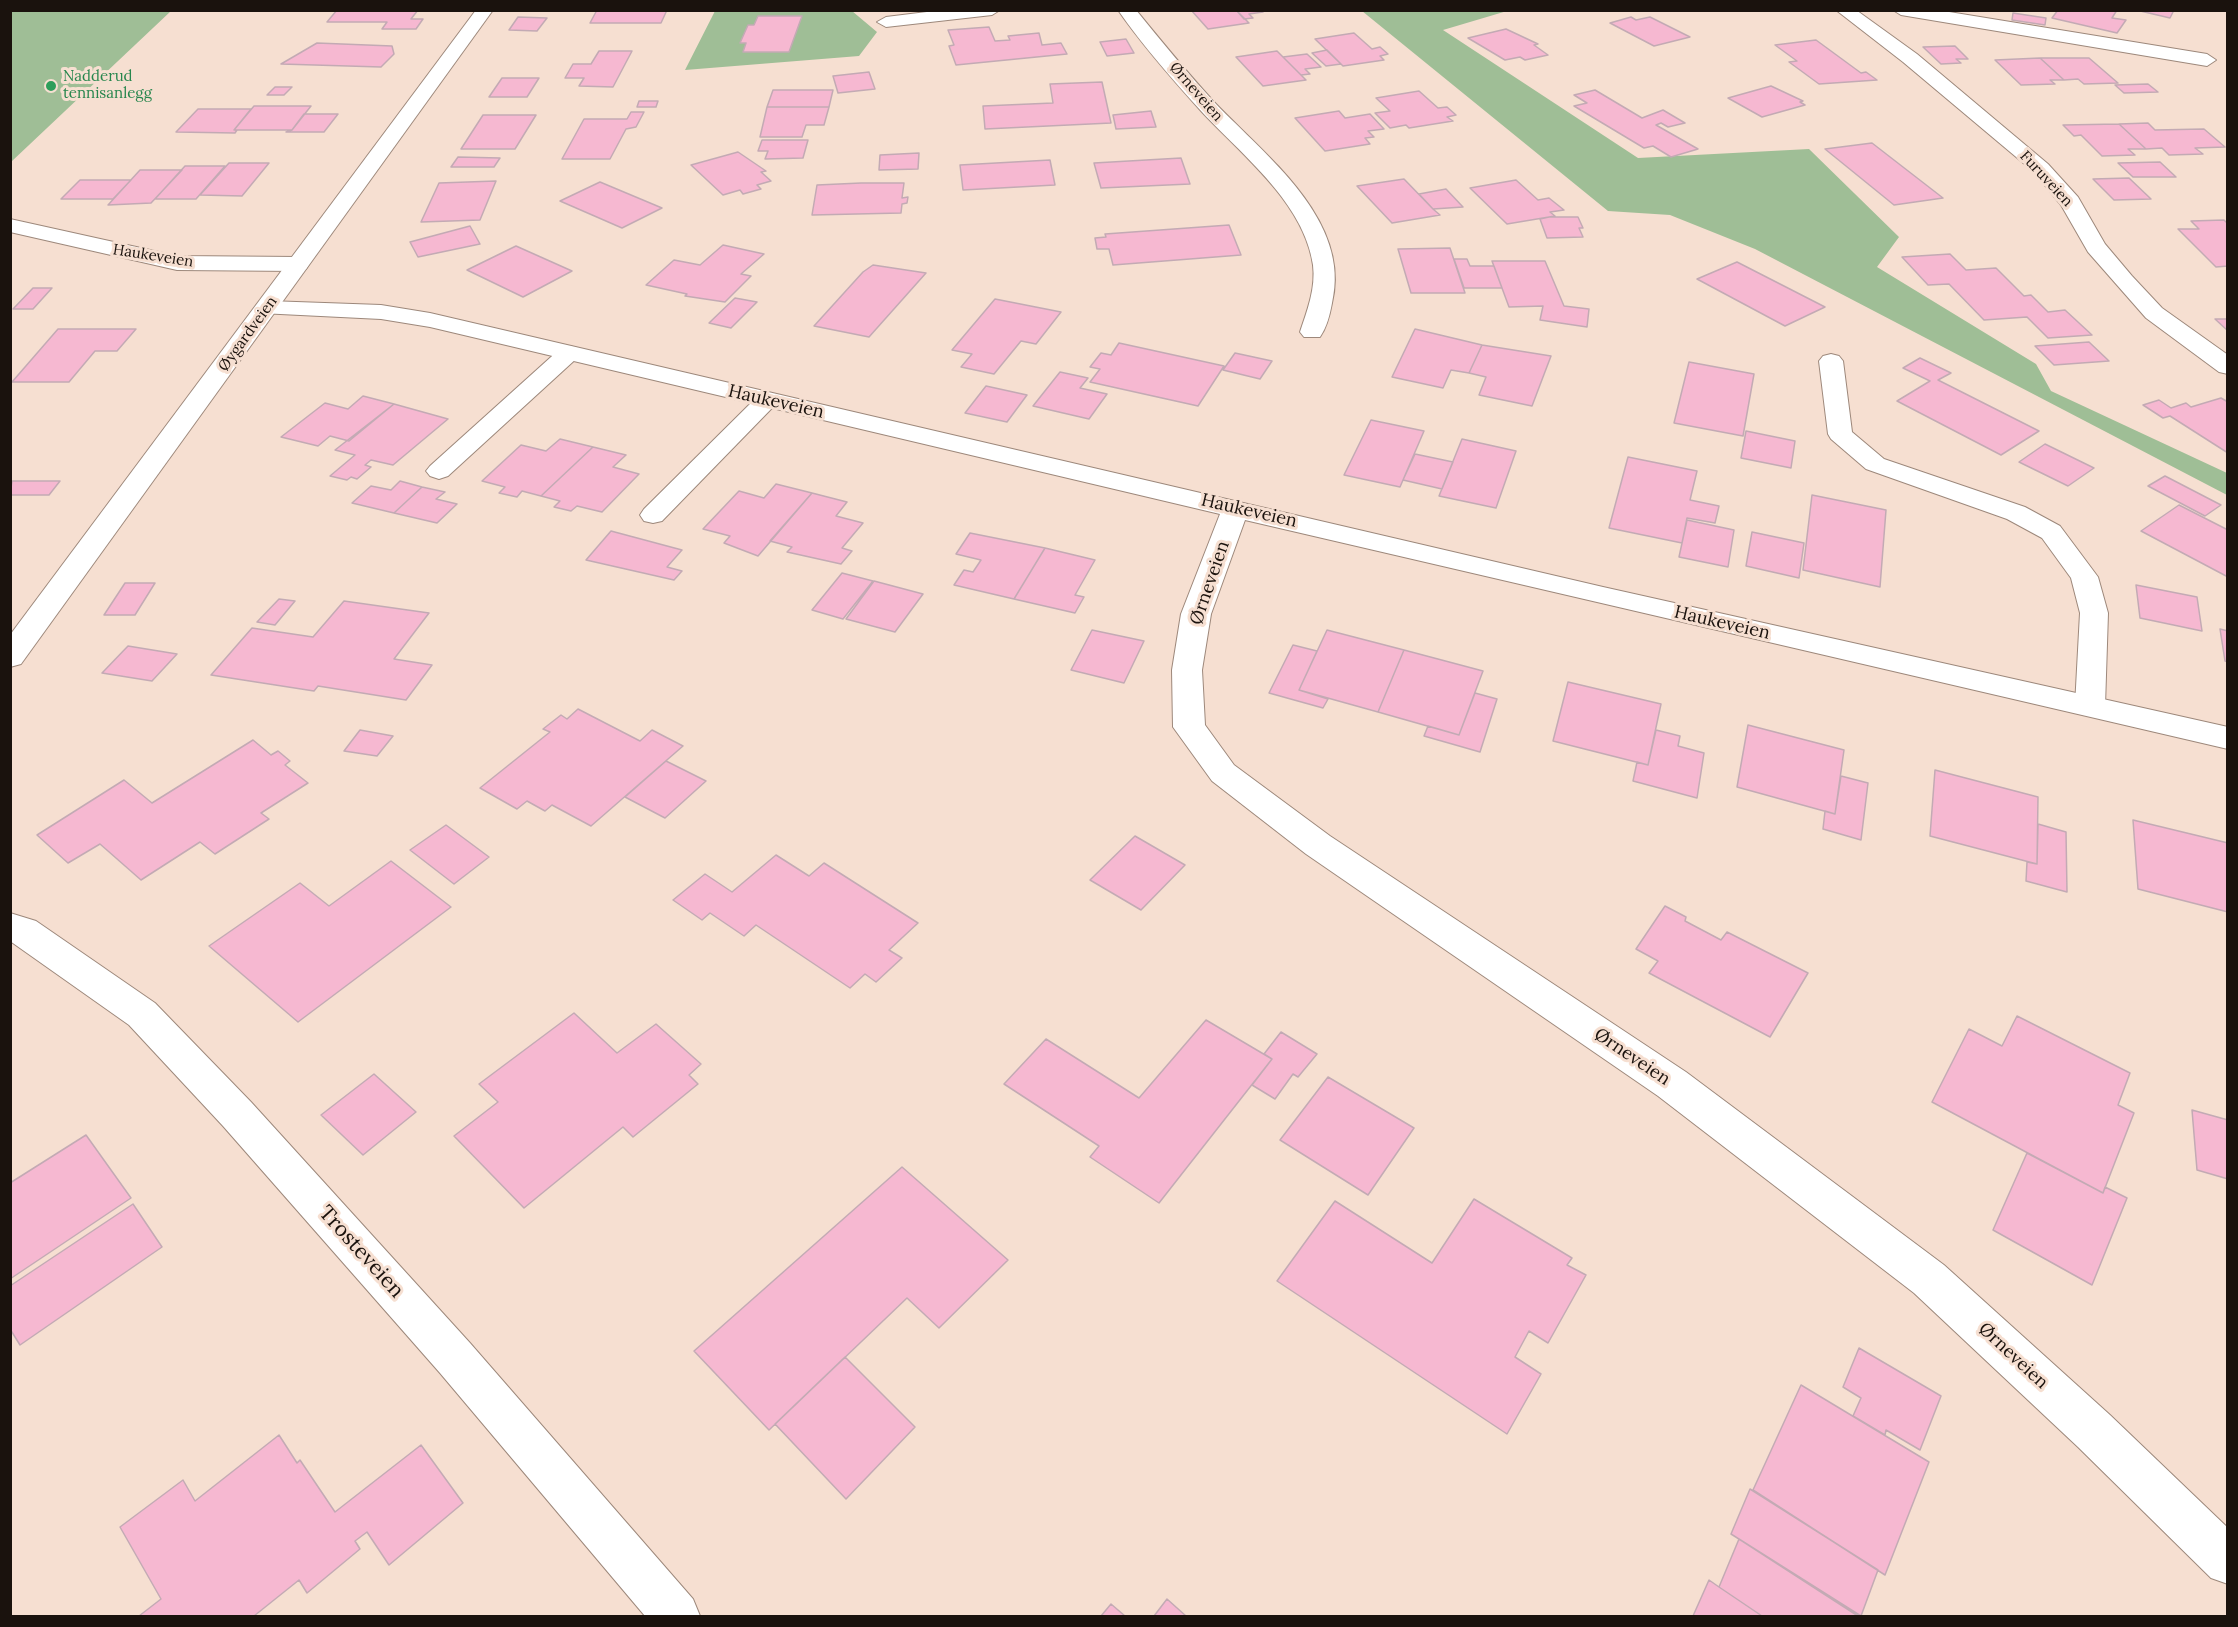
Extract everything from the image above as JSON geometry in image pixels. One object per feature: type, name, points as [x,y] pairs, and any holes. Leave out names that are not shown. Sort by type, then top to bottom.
[{"type":"street","name":"Øygardveien","points":[[10,657],[485,10]]},
{"type":"street","name":"Ørneveien","points":[[1126,10],[1208,107],[1282,184],[1311,228],[1324,264],[1322,302],[1312,332]]},
{"type":"street","name":"Furuveien","points":[[1844,10],[1911,58],[2041,168],[2070,202],[2096,247],[2154,313],[2228,366]]},
{"type":"street","points":[[1901,10],[2207,60]]},
{"type":"street","name":"Haukeveien","points":[[10,225],[129,254],[177,263],[297,264]]},
{"type":"street","name":"Haukeveien","points":[[268,308],[381,312],[430,320],[1603,596],[2228,738]]},
{"type":"street","name":"Ørneveien","points":[[1236,508],[1196,614],[1187,670],[1189,727],[1223,773],[1318,845],[1672,1084],[1929,1279],[2094,1431],[2228,1561]]},
{"type":"street","name":"Trosteveien","points":[[10,927],[24,931],[142,1014],[237,1114],[455,1358],[676,1617]]},
{"type":"lane","points":[[886,22],[992,10]]},
{"type":"lane","points":[[439,471],[569,353]]},
{"type":"lane","points":[[1831,361],[1840,434],[1875,464],[2016,513],[2052,532],[2084,577],[2094,613],[2090,706]]},
{"type":"lane","points":[[654,515],[766,400]]},
{"type":"green space","name":"Nadderud tennisanlegg","points":[[11,10],[171,10],[171,11],[11,162]]},
{"type":"green space","points":[[715,11],[852,11],[877,32],[859,56],[685,70]]},
{"type":"green space","points":[[1362,11],[1507,11],[1443,30],[1638,158],[1809,149],[1899,237],[1877,267],[2036,364],[2051,391],[2227,473],[2227,495],[1755,249],[1670,215],[1608,211]]},
{"type":"building","points":[[337,10],[418,10],[411,19],[423,19],[416,29],[382,29],[387,22],[327,22]]},
{"type":"building","points":[[597,10],[667,10],[661,23],[590,23]]},
{"type":"building","points":[[1191,10],[1236,10],[1249,23],[1208,29]]},
{"type":"building","points":[[1236,10],[1262,10],[1263,12],[1249,14],[1253,18],[1244,19]]},
{"type":"building","points":[[2058,10],[2117,10],[2112,18],[2126,20],[2117,33],[2052,18]]},
{"type":"building","points":[[2136,10],[2174,10],[2170,18]]},
{"type":"building","points":[[2013,13],[2046,18],[2045,25],[2012,20]]},
{"type":"building","points":[[758,16],[802,16],[789,52],[743,52],[746,43],[740,43],[748,25],[754,25]]},
{"type":"building","points":[[518,17],[547,18],[537,31],[509,30]]},
{"type":"building","points":[[1631,17],[1636,20],[1650,17],[1690,37],[1654,46],[1610,23]]},
{"type":"building","points":[[989,27],[995,41],[1010,40],[1008,36],[1039,33],[1042,45],[1061,43],[1067,54],[956,65],[949,46],[954,45],[948,30]]},
{"type":"building","points":[[1506,29],[1538,44],[1534,45],[1548,55],[1525,60],[1520,57],[1505,60],[1468,38]]},
{"type":"building","points":[[1354,33],[1372,49],[1380,47],[1388,54],[1380,56],[1384,60],[1343,66],[1315,39]]},
{"type":"building","points":[[1126,39],[1134,53],[1107,56],[1100,42]]},
{"type":"building","points":[[1816,40],[1861,73],[1866,72],[1877,80],[1819,84],[1789,62],[1797,61],[1775,45]]},
{"type":"building","points":[[317,43],[392,46],[394,54],[381,67],[281,64]]},
{"type":"building","points":[[1955,46],[1968,59],[1956,59],[1961,63],[1941,64],[1923,47]]},
{"type":"building","points":[[1327,50],[1341,64],[1326,66],[1312,53]]},
{"type":"building","points":[[599,51],[632,51],[613,87],[579,86],[584,78],[565,78],[573,64],[591,64]]},
{"type":"building","points":[[1277,51],[1306,80],[1263,86],[1236,57]]},
{"type":"building","points":[[1307,54],[1321,67],[1305,69],[1310,74],[1301,75],[1283,57]]},
{"type":"building","points":[[2040,58],[2089,58],[2118,83],[2084,84],[2078,79],[2064,80]]},
{"type":"building","points":[[2040,58],[2064,80],[2050,80],[2055,84],[2021,85],[1995,60]]},
{"type":"building","points":[[869,72],[875,89],[838,93],[833,76]]},
{"type":"building","points":[[502,78],[539,78],[527,97],[489,97]]},
{"type":"building","points":[[1102,82],[1111,123],[985,129],[983,106],[1053,103],[1050,84]]},
{"type":"building","points":[[2148,84],[2158,92],[2124,93],[2115,85]]},
{"type":"building","points":[[1771,86],[1803,101],[1800,102],[1805,105],[1762,117],[1728,98]]},
{"type":"building","points":[[275,87],[292,87],[284,95],[267,95]]},
{"type":"building","points":[[773,90],[833,90],[829,107],[767,107]]},
{"type":"building","points":[[1595,90],[1642,118],[1663,110],[1685,123],[1668,127],[1661,123],[1656,125],[1698,149],[1671,157],[1653,146],[1644,148],[1574,106],[1587,103],[1574,95]]},
{"type":"building","points":[[1419,91],[1438,108],[1447,107],[1456,115],[1447,117],[1453,121],[1409,128],[1406,125],[1390,128],[1375,113],[1390,111],[1376,98]]},
{"type":"building","points":[[639,101],[658,101],[656,107],[637,107]]},
{"type":"building","points":[[254,106],[311,106],[292,130],[234,130]]},
{"type":"building","points":[[767,107],[829,107],[824,125],[806,125],[802,137],[760,137]]},
{"type":"building","points":[[198,109],[251,109],[234,130],[237,130],[235,133],[176,132]]},
{"type":"building","points":[[1151,111],[1156,127],[1116,129],[1113,115]]},
{"type":"building","points":[[1339,111],[1345,118],[1370,114],[1384,129],[1368,131],[1374,137],[1365,138],[1370,144],[1325,151],[1295,118]]},
{"type":"building","points":[[631,112],[644,112],[636,127],[626,129],[610,159],[562,159],[584,119],[627,119]]},
{"type":"building","points":[[304,114],[338,114],[324,132],[286,132],[292,130]]},
{"type":"building","points":[[483,115],[536,115],[515,149],[461,149]]},
{"type":"building","points":[[2148,123],[2155,130],[2204,129],[2225,147],[2195,148],[2203,154],[2169,155],[2162,148],[2146,149],[2119,124]]},
{"type":"building","points":[[2119,124],[2146,149],[2128,149],[2135,155],[2102,156],[2081,135],[2074,136],[2063,125]]},
{"type":"building","points":[[762,140],[808,140],[803,158],[765,159],[768,151],[758,151]]},
{"type":"building","points":[[1872,143],[1943,198],[1894,205],[1825,149]]},
{"type":"building","points":[[738,152],[766,171],[761,172],[771,181],[757,185],[761,189],[743,194],[740,190],[723,195],[691,165]]},
{"type":"building","points":[[919,153],[918,169],[879,170],[880,155]]},
{"type":"building","points":[[458,157],[500,158],[494,167],[451,167]]},
{"type":"building","points":[[1181,158],[1190,184],[1101,188],[1094,163]]},
{"type":"building","points":[[1050,160],[1055,185],[963,190],[960,165]]},
{"type":"building","points":[[2160,162],[2176,177],[2133,177],[2118,163]]},
{"type":"building","points":[[229,163],[269,163],[242,196],[200,195]]},
{"type":"building","points":[[185,166],[225,166],[196,199],[155,199]]},
{"type":"building","points":[[140,170],[182,170],[151,203],[108,205]]},
{"type":"building","points":[[2129,178],[2151,199],[2114,200],[2093,179]]},
{"type":"building","points":[[1404,179],[1440,215],[1392,223],[1357,186]]},
{"type":"building","points":[[80,180],[131,180],[113,199],[61,199]]},
{"type":"building","points":[[1516,180],[1538,200],[1549,198],[1564,210],[1550,212],[1555,216],[1507,224],[1470,188]]},
{"type":"building","points":[[496,181],[480,220],[421,222],[439,183]]},
{"type":"building","points":[[600,182],[662,208],[622,228],[560,201]]},
{"type":"building","points":[[904,183],[902,198],[908,197],[907,203],[902,204],[901,213],[812,215],[817,185]]},
{"type":"building","points":[[1446,189],[1463,207],[1433,209],[1419,194]]},
{"type":"building","points":[[1578,217],[1583,228],[1579,228],[1583,237],[1547,238],[1540,219]]},
{"type":"building","points":[[2224,220],[2228,224],[2228,266],[2216,267],[2178,229],[2199,229],[2191,221]]},
{"type":"building","points":[[1229,225],[1241,255],[1113,265],[1109,249],[1097,249],[1095,238],[1106,237],[1105,234]]},
{"type":"building","points":[[470,226],[480,244],[418,257],[410,242]]},
{"type":"building","points":[[723,245],[764,254],[741,274],[751,276],[725,302],[685,296],[687,294],[646,285],[674,260],[700,265]]},
{"type":"building","points":[[516,246],[572,271],[523,297],[467,270]]},
{"type":"building","points":[[1450,248],[1465,293],[1411,293],[1398,249]]},
{"type":"building","points":[[1950,254],[1966,270],[1996,268],[2024,296],[2031,295],[2048,312],[2065,310],[2092,335],[2048,338],[2027,317],[1984,320],[1949,284],[1928,285],[1902,257]]},
{"type":"building","points":[[1454,259],[1467,259],[1470,266],[1494,266],[1502,288],[1464,288]]},
{"type":"building","points":[[1492,261],[1545,261],[1564,306],[1589,309],[1587,327],[1540,320],[1543,306],[1509,307]]},
{"type":"building","points":[[1737,262],[1825,307],[1785,326],[1697,279]]},
{"type":"building","points":[[873,265],[926,273],[869,337],[814,326],[863,272]]},
{"type":"building","points":[[33,288],[52,288],[33,309],[13,309]]},
{"type":"building","points":[[735,298],[757,302],[731,328],[709,323]]},
{"type":"building","points":[[995,299],[1061,312],[1036,344],[1021,341],[994,374],[961,367],[972,354],[952,350]]},
{"type":"building","points":[[2215,319],[2228,319],[2228,331]]},
{"type":"building","points":[[58,329],[136,329],[117,351],[95,351],[69,382],[12,382]]},
{"type":"building","points":[[1415,329],[1482,345],[1469,373],[1451,370],[1443,388],[1392,377]]},
{"type":"building","points":[[2089,342],[2109,361],[2054,365],[2035,346]]},
{"type":"building","points":[[1119,343],[1224,366],[1198,406],[1090,382],[1100,369],[1090,367],[1101,353],[1111,355]]},
{"type":"building","points":[[1482,345],[1551,356],[1532,406],[1479,395],[1486,377],[1469,373]]},
{"type":"building","points":[[1235,353],[1272,361],[1260,379],[1223,370]]},
{"type":"building","points":[[1920,358],[1951,373],[1938,380],[2039,431],[2001,455],[1897,401],[1930,381],[1903,368]]},
{"type":"building","points":[[1689,362],[1754,374],[1743,436],[1674,423]]},
{"type":"building","points":[[1060,372],[1088,378],[1080,388],[1107,394],[1089,419],[1033,406]]},
{"type":"building","points":[[986,386],[1027,395],[1007,422],[965,413]]},
{"type":"building","points":[[363,396],[394,404],[349,441],[330,436],[318,446],[281,437],[325,403],[348,409]]},
{"type":"building","points":[[2221,398],[2228,402],[2228,453],[2170,416],[2163,418],[2143,405],[2159,400],[2171,408],[2186,403],[2191,407]]},
{"type":"building","points":[[394,404],[448,419],[393,465],[371,460],[365,465],[371,467],[357,479],[351,477],[347,480],[330,476],[355,455],[335,450]]},
{"type":"building","points":[[1371,420],[1424,431],[1400,487],[1344,475]]},
{"type":"building","points":[[1746,431],[1795,441],[1791,468],[1741,458]]},
{"type":"building","points":[[560,439],[593,447],[541,496],[522,491],[517,497],[499,493],[505,487],[482,481],[521,445],[546,451]]},
{"type":"building","points":[[1462,439],[1516,451],[1496,508],[1439,496]]},
{"type":"building","points":[[2045,444],[2094,468],[2068,486],[2019,462]]},
{"type":"building","points":[[593,447],[626,455],[613,467],[639,474],[602,512],[577,506],[571,511],[554,507],[560,501],[541,496]]},
{"type":"building","points":[[1415,454],[1453,462],[1442,489],[1403,480]]},
{"type":"building","points":[[1628,457],[1697,471],[1690,500],[1719,506],[1715,523],[1687,518],[1682,543],[1609,528]]},
{"type":"building","points":[[2165,476],[2221,505],[2205,516],[2148,486]]},
{"type":"building","points":[[12,481],[60,481],[49,495],[10,495]]},
{"type":"building","points":[[400,481],[422,487],[394,513],[352,503],[371,486],[391,490]]},
{"type":"building","points":[[776,484],[812,493],[758,556],[724,543],[730,536],[703,529],[739,491],[764,498]]},
{"type":"building","points":[[422,487],[445,492],[436,499],[457,504],[437,523],[394,513]]},
{"type":"building","points":[[812,493],[847,502],[836,516],[863,523],[842,548],[852,551],[841,564],[787,552],[792,547],[770,541]]},
{"type":"building","points":[[1812,495],[1886,510],[1880,587],[1803,570]]},
{"type":"building","points":[[2179,505],[2228,530],[2228,577],[2141,531]]},
{"type":"building","points":[[1687,520],[1734,530],[1728,567],[1679,557]]},
{"type":"building","points":[[611,531],[682,550],[667,567],[682,571],[674,580],[586,560]]},
{"type":"building","points":[[1752,532],[1804,543],[1799,578],[1746,566]]},
{"type":"building","points":[[970,533],[1045,548],[1014,599],[954,585],[964,570],[973,572],[981,560],[956,554]]},
{"type":"building","points":[[1045,548],[1095,560],[1075,595],[1084,597],[1075,613],[1014,599]]},
{"type":"building","points":[[842,573],[873,581],[843,619],[812,610]]},
{"type":"building","points":[[874,581],[923,594],[895,632],[846,619]]},
{"type":"building","points":[[125,583],[155,583],[135,615],[104,615]]},
{"type":"building","points":[[2136,585],[2197,597],[2202,631],[2140,618]]},
{"type":"building","points":[[279,599],[295,601],[275,625],[257,622]]},
{"type":"building","points":[[344,601],[429,613],[394,659],[432,665],[406,700],[318,686],[314,691],[211,675],[252,628],[313,637]]},
{"type":"building","points":[[2220,629],[2228,631],[2228,662],[2225,661]]},
{"type":"building","points":[[1092,630],[1144,641],[1124,683],[1071,670]]},
{"type":"building","points":[[1327,630],[1404,650],[1378,712],[1299,690]]},
{"type":"building","points":[[1293,645],[1317,651],[1299,690],[1328,699],[1323,708],[1269,693]]},
{"type":"building","points":[[128,646],[177,654],[152,681],[102,673]]},
{"type":"building","points":[[1404,650],[1483,671],[1459,735],[1378,712]]},
{"type":"building","points":[[1568,682],[1661,704],[1648,765],[1553,741]]},
{"type":"building","points":[[1475,693],[1497,699],[1480,752],[1424,736],[1428,726],[1459,735]]},
{"type":"building","points":[[578,709],[640,741],[652,730],[683,746],[591,826],[552,805],[545,811],[527,801],[517,809],[480,788],[550,732],[543,729],[561,715],[567,719]]},
{"type":"building","points":[[1748,725],[1844,750],[1835,814],[1737,787]]},
{"type":"building","points":[[360,730],[393,736],[377,756],[344,751]]},
{"type":"building","points":[[1656,730],[1680,736],[1678,746],[1704,753],[1697,798],[1633,781],[1637,762],[1648,765]]},
{"type":"building","points":[[253,740],[271,755],[278,751],[290,761],[285,765],[308,783],[261,813],[269,819],[215,854],[200,842],[141,880],[100,844],[68,863],[37,835],[124,780],[152,803]]},
{"type":"building","points":[[666,761],[706,781],[665,818],[625,797]]},
{"type":"building","points":[[1935,770],[2038,797],[2037,864],[1930,836]]},
{"type":"building","points":[[1841,776],[1868,783],[1861,840],[1823,829],[1825,811],[1835,814]]},
{"type":"building","points":[[2133,820],[2228,843],[2228,912],[2138,889]]},
{"type":"building","points":[[2038,824],[2066,832],[2067,892],[2026,881],[2027,862],[2037,864]]},
{"type":"building","points":[[446,825],[489,857],[454,884],[410,850]]},
{"type":"building","points":[[1135,836],[1185,865],[1141,910],[1090,880]]},
{"type":"building","points":[[776,855],[809,876],[824,863],[918,923],[889,950],[902,958],[876,982],[865,974],[850,988],[756,925],[744,936],[710,913],[702,920],[673,900],[705,874],[732,892]]},
{"type":"building","points":[[391,861],[451,907],[298,1022],[209,946],[300,883],[329,906]]},
{"type":"building","points":[[1665,906],[1686,917],[1685,921],[1721,940],[1727,932],[1808,973],[1770,1037],[1649,973],[1658,961],[1636,949]]},
{"type":"building","points":[[574,1013],[617,1053],[656,1024],[701,1064],[689,1075],[698,1084],[633,1137],[623,1127],[524,1208],[454,1136],[498,1102],[479,1084]]},
{"type":"building","points":[[2017,1016],[2130,1073],[2118,1105],[2134,1113],[2103,1193],[1932,1102],[1969,1029],[2002,1046]]},
{"type":"building","points":[[1206,1020],[1272,1059],[1159,1203],[1090,1157],[1099,1146],[1004,1084],[1046,1039],[1139,1098]]},
{"type":"building","points":[[1281,1032],[1317,1054],[1298,1077],[1293,1074],[1275,1099],[1252,1085],[1272,1059],[1264,1054]]},
{"type":"building","points":[[374,1074],[416,1112],[363,1155],[321,1115]]},
{"type":"building","points":[[1328,1077],[1414,1128],[1368,1195],[1280,1140]]},
{"type":"building","points":[[2192,1110],[2228,1120],[2228,1179],[2197,1170]]},
{"type":"building","points":[[86,1135],[131,1198],[10,1279],[10,1183]]},
{"type":"building","points":[[2027,1153],[2103,1193],[2105,1187],[2127,1198],[2092,1285],[1993,1230]]},
{"type":"building","points":[[902,1167],[1008,1260],[939,1328],[907,1298],[769,1430],[694,1351]]},
{"type":"building","points":[[1474,1199],[1572,1258],[1567,1265],[1586,1275],[1548,1343],[1529,1331],[1515,1357],[1541,1374],[1507,1434],[1277,1281],[1335,1201],[1432,1263]]},
{"type":"building","points":[[133,1204],[162,1247],[20,1345],[10,1329],[10,1286]]},
{"type":"building","points":[[1859,1348],[1941,1396],[1920,1450],[1886,1430],[1885,1435],[1853,1416],[1861,1398],[1843,1387]]},
{"type":"building","points":[[845,1357],[915,1427],[846,1499],[775,1424]]},
{"type":"building","points":[[1801,1385],[1929,1462],[1885,1575],[1753,1490]]},
{"type":"building","points":[[279,1435],[297,1463],[300,1460],[335,1512],[421,1445],[463,1503],[389,1565],[367,1532],[355,1541],[360,1549],[307,1593],[299,1580],[254,1616],[139,1616],[161,1599],[120,1527],[183,1480],[195,1501]]},
{"type":"building","points":[[1750,1489],[1878,1570],[1861,1616],[1731,1534]]},
{"type":"building","points":[[1739,1539],[1858,1616],[1762,1616],[1719,1587]]},
{"type":"building","points":[[1709,1580],[1719,1587],[1762,1616],[1693,1616]]},
{"type":"building","points":[[1167,1599],[1186,1616],[1154,1616]]},
{"type":"building","points":[[1111,1604],[1125,1616],[1101,1616]]},
{"type":"place","name":"Nadderud tennisanlegg","points":[[51,86]]}]
